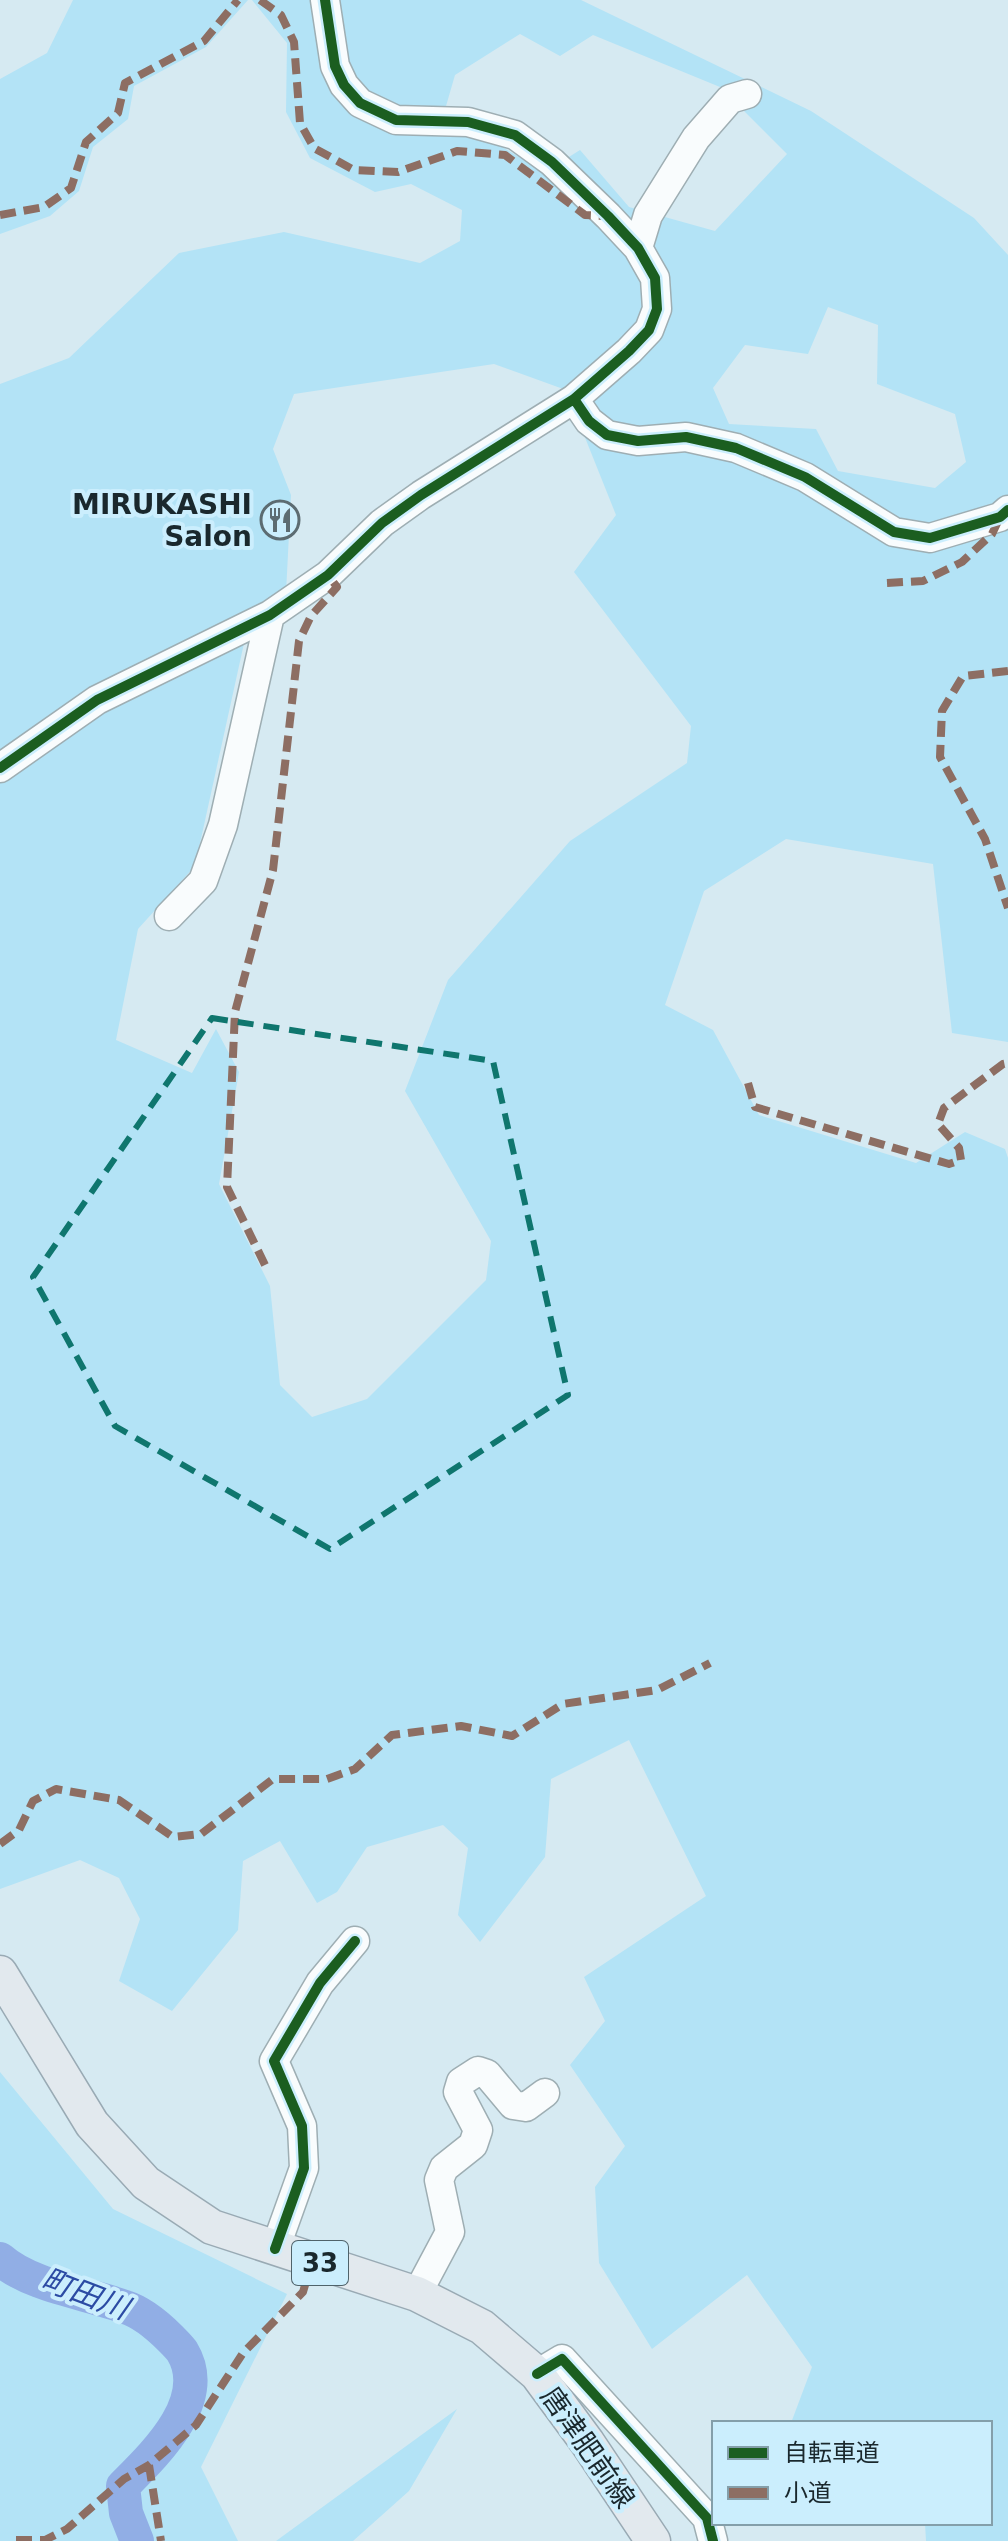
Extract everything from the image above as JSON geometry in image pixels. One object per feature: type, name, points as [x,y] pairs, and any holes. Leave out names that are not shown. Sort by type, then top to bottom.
[{"type":"main road","name":"唐津肥前線","points":[[0,1973],[92,2124],[146,2183],[212,2227],[417,2294],[482,2327],[537,2374],[653,2541]]},
{"type":"street","points":[[0,768],[97,700],[270,615],[328,575],[382,523],[408,504],[574,399],[649,330],[657,309],[655,278],[638,248],[552,162],[515,135],[468,122],[396,120],[360,103],[344,85],[335,66],[325,0]]},
{"type":"street","points":[[638,248],[648,215],[696,138],[730,99],[747,94]]},
{"type":"street","points":[[574,399],[589,421],[607,435],[638,441],[686,437],[736,448],[805,477],[894,532],[930,538],[1000,517],[1008,510]]},
{"type":"street","points":[[169,916],[203,881],[223,825],[270,615]]},
{"type":"street","points":[[275,2249],[304,2168],[302,2126],[274,2061],[320,1983],[355,1941]]},
{"type":"street","points":[[417,2294],[450,2232],[439,2180],[444,2168],[473,2145],[478,2130],[458,2092],[461,2082],[478,2071],[487,2074],[513,2105],[526,2107],[545,2093]]},
{"type":"street","points":[[537,2374],[562,2359],[707,2518],[713,2541]]},
{"type":"highlighted area","points":[[212,1018],[493,1061],[568,1395],[330,1549],[115,1426],[33,1277]]},
{"type":"shaded area","points":[[73,0],[248,0],[206,47],[134,86],[128,119],[93,147],[79,191],[50,216],[0,234],[0,79],[47,53]]},
{"type":"shaded area","points":[[252,0],[581,0],[811,111],[974,218],[1008,255],[1008,1042],[952,1033],[933,864],[786,839],[704,891],[665,1005],[713,1030],[759,1115],[916,1163],[965,1132],[1005,1149],[1008,1158],[1008,2541],[926,2541],[925,2525],[992,2525],[992,2421],[792,2421],[812,2367],[747,2275],[652,2349],[599,2263],[595,2187],[625,2146],[570,2065],[605,2021],[584,1977],[706,1896],[629,1740],[551,1779],[545,1857],[480,1942],[458,1915],[468,1848],[443,1825],[367,1847],[337,1892],[317,1903],[280,1841],[243,1861],[238,1930],[172,2011],[119,1981],[140,1919],[119,1878],[80,1860],[0,1889],[0,384],[69,358],[179,253],[284,232],[420,263],[460,241],[462,210],[411,184],[375,192],[310,158],[286,112],[287,43]],"holes":[[[520,34],[560,56],[593,35],[720,87],[787,154],[715,231],[629,207],[580,150],[545,172],[444,113],[455,75]],[[828,307],[878,325],[877,384],[955,414],[966,462],[935,488],[838,471],[816,429],[729,424],[713,388],[745,345],[808,354]],[[494,364],[566,390],[616,515],[574,572],[691,726],[687,763],[570,841],[448,980],[405,1091],[491,1241],[486,1280],[367,1399],[312,1417],[280,1385],[270,1286],[219,1184],[239,1072],[216,1029],[192,1073],[116,1040],[138,929],[195,866],[250,616],[286,593],[291,495],[273,449],[294,394]]]},
{"type":"shaded area","points":[[0,2072],[113,2209],[287,2294],[201,2467],[238,2541],[0,2541]]},
{"type":"shaded area","points":[[457,2409],[409,2491],[353,2541],[276,2541]]},
{"type":"waterway","name":"町田川","points":[[0,2259],[27,2276],[137,2312],[182,2351],[189,2370],[190,2388],[185,2407],[164,2442],[123,2486],[126,2513],[137,2541]]},
{"type":"marked path","points":[[0,215],[44,207],[71,188],[86,142],[118,113],[125,83],[204,41],[238,0]]},
{"type":"marked path","points":[[260,0],[281,15],[294,42],[300,123],[314,148],[354,170],[398,172],[457,151],[505,155],[585,215],[607,216]]},
{"type":"marked path","points":[[887,583],[923,581],[962,562],[992,534],[1000,517]]},
{"type":"marked path","points":[[265,1265],[227,1187],[235,1012],[273,870],[299,641],[311,616],[337,587],[328,575]]},
{"type":"marked path","points":[[1008,671],[963,676],[942,711],[940,757],[985,839],[1008,908]]},
{"type":"marked path","points":[[748,1083],[755,1107],[949,1164],[961,1160],[959,1148],[938,1124],[944,1108],[1008,1063]]},
{"type":"marked path","points":[[0,1844],[19,1830],[33,1801],[56,1789],[119,1800],[173,1837],[201,1834],[273,1779],[327,1779],[355,1769],[392,1735],[461,1726],[512,1736],[563,1704],[657,1690],[710,1663]]},
{"type":"marked path","points":[[16,2540],[45,2540],[67,2529],[124,2479],[149,2465],[196,2425],[243,2353],[303,2292],[312,2261]]},
{"type":"marked path","points":[[149,2465],[161,2541]]},
{"type":"cycle path","points":[[0,768],[97,700],[270,615],[328,575],[382,523],[421,495],[574,399],[649,330],[657,309],[655,278],[638,248],[608,216],[552,162],[515,135],[468,122],[396,120],[360,103],[344,85],[335,66],[325,0]]},
{"type":"cycle path","points":[[574,399],[589,421],[607,435],[638,441],[686,437],[736,448],[805,477],[894,532],[930,538],[1000,517],[1008,510]]},
{"type":"cycle path","points":[[275,2249],[304,2168],[302,2126],[274,2061],[320,1983],[355,1941]]},
{"type":"cycle path","points":[[537,2374],[562,2359],[707,2518],[713,2541]]},
{"type":"place","name":"MIRUKASHI Salon","points":[[280,520]]}]
